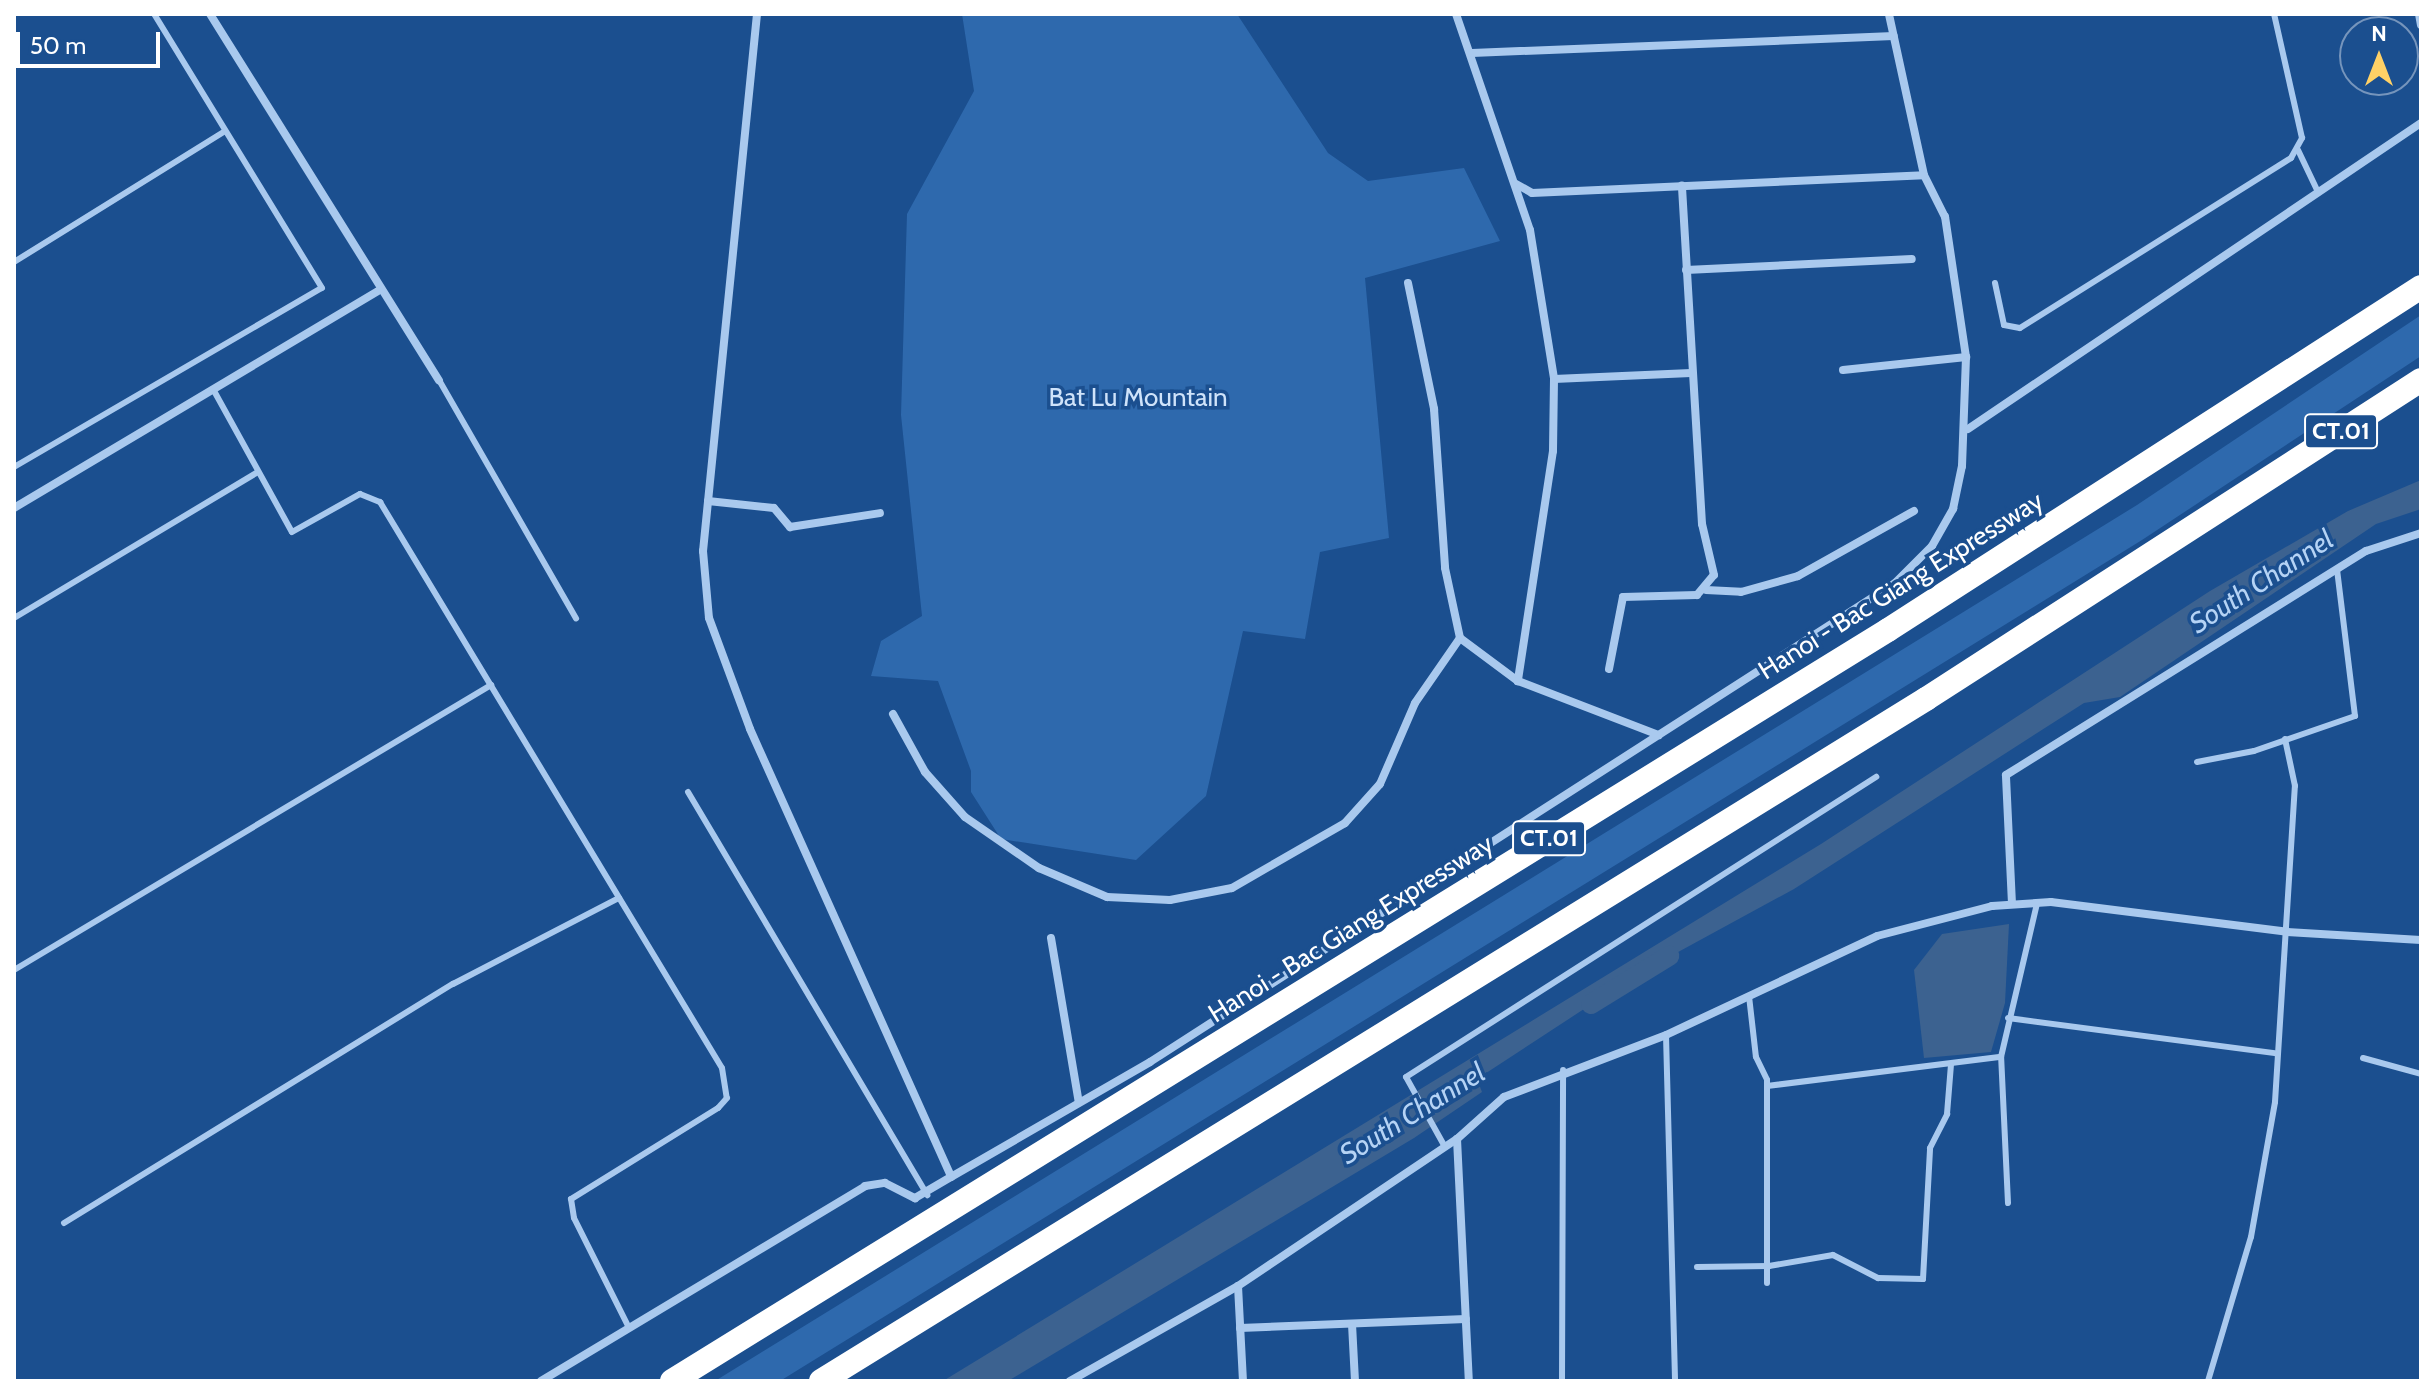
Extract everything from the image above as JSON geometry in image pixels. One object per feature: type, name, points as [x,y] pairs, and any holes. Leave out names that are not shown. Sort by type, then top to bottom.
[{"type":"highway","name":"Hanoi - Bac Giang Expressway","points":[[672,1381],[1888,630],[2421,287]]},
{"type":"highway","name":"CT.01","points":[[821,1381],[1926,699],[2421,380]]},
{"type":"highway","points":[[2261,483],[2421,394]]},
{"type":"street","points":[[210,14],[439,380]]},
{"type":"street","points":[[757,14],[703,551],[714,632],[750,729],[951,1177]]},
{"type":"street","points":[[1456,14],[1516,183],[1554,379],[1553,451],[1518,681]]},
{"type":"street","points":[[541,1381],[865,1186],[885,1183],[906,1196],[927,1195],[951,1177],[1079,1103],[1895,583],[1932,546],[1953,509],[1968,429],[1966,357],[1945,217],[1924,175],[1889,14]]},
{"type":"street","points":[[2419,14],[2421,25]]},
{"type":"street","points":[[1472,53],[1894,36]]},
{"type":"street","points":[[1968,429],[2421,123]]},
{"type":"street","points":[[1516,183],[1532,193],[1924,175]]},
{"type":"street","points":[[1682,186],[1702,524],[1714,575],[1706,590]]},
{"type":"street","points":[[1686,270],[1912,259]]},
{"type":"street","points":[[1408,283],[1434,409],[1445,568],[1460,638],[1518,681],[1659,735]]},
{"type":"street","points":[[14,508],[381,289]]},
{"type":"street","points":[[1843,370],[1966,357]]},
{"type":"street","points":[[1554,379],[1691,373]]},
{"type":"street","points":[[708,501],[774,508],[790,527],[880,513]]},
{"type":"street","points":[[1609,669],[1623,597],[1706,590],[1741,592],[1798,576],[1914,511]]},
{"type":"street","points":[[2012,904],[2006,775],[2337,569],[2421,533]]},
{"type":"street","points":[[893,714],[925,772],[965,817],[1047,873],[1107,897],[1170,900],[1232,888],[1345,823],[1380,784],[1415,703],[1460,638]]},
{"type":"street","points":[[1070,1381],[1238,1286],[1457,1139],[1504,1097],[1563,1070],[1666,1035],[1877,936],[2012,904],[2037,903],[2287,932],[2421,940]]},
{"type":"street","points":[[1051,938],[1079,1103]]},
{"type":"street","points":[[1457,1139],[1469,1381]]},
{"type":"street","points":[[1238,1286],[1243,1381]]},
{"type":"street","points":[[1240,1328],[1466,1319]]},
{"type":"street","points":[[1352,1324],[1355,1381]]},
{"type":"lane","points":[[14,467],[322,288],[154,14]]},
{"type":"lane","points":[[1995,283],[2004,325],[2020,328],[2298,150],[2302,138],[2274,14]]},
{"type":"lane","points":[[14,262],[225,131]]},
{"type":"lane","points":[[2298,150],[2318,192]]},
{"type":"lane","points":[[439,380],[576,618]]},
{"type":"lane","points":[[213,389],[256,473],[292,532],[360,494],[380,502],[728,1083],[718,1108],[571,1199],[574,1218],[629,1328]]},
{"type":"lane","points":[[14,618],[256,473]]},
{"type":"lane","points":[[2197,762],[2285,739],[2355,716],[2337,569]]},
{"type":"lane","points":[[14,970],[491,685]]},
{"type":"lane","points":[[2208,1381],[2251,1237],[2275,1102],[2275,1053],[2287,932],[2295,786],[2285,739]]},
{"type":"lane","points":[[1445,1147],[1437,1125],[1406,1077],[1876,777]]},
{"type":"lane","points":[[688,792],[927,1195]]},
{"type":"lane","points":[[64,1223],[453,984],[619,898]]},
{"type":"lane","points":[[2008,1203],[2001,1057],[2037,903]]},
{"type":"lane","points":[[1749,996],[1767,1086],[1767,1283]]},
{"type":"lane","points":[[2008,1018],[2275,1053]]},
{"type":"lane","points":[[1666,1035],[1675,1381]]},
{"type":"lane","points":[[1767,1086],[2001,1057]]},
{"type":"lane","points":[[2363,1058],[2421,1074]]},
{"type":"lane","points":[[1697,1267],[1769,1266],[1833,1255],[1878,1278],[1923,1279],[1930,1148],[1947,1114],[1951,1064]]},
{"type":"lane","points":[[1562,1381],[1563,1070]]},
{"type":"green space","name":"Bat Lu Mountain","points":[[962,14],[1237,14],[1328,153],[1368,181],[1464,168],[1500,241],[1365,278],[1389,538],[1320,552],[1305,639],[1243,631],[1206,796],[1136,860],[1001,839],[971,792],[971,771],[938,681],[871,676],[881,641],[922,616],[901,415],[907,214],[974,91]]},
{"type":"green space","points":[[2421,315],[2421,356],[2142,540],[780,1381],[715,1381],[2137,505]]},
{"type":"water","name":"South Channel","points":[[2421,480],[2421,509],[2376,524],[2120,697],[2084,703],[1794,889],[1636,975],[1477,1079],[1482,1092],[1414,1138],[1008,1381],[943,1381],[1821,844],[2210,591],[2348,511]]},
{"type":"water","points":[[2009,924],[2005,1003],[1991,1052],[1924,1058],[1914,970],[1942,934]]},
{"type":"waterway","name":"South Channel","points":[[1591,1004],[1669,956]]}]
